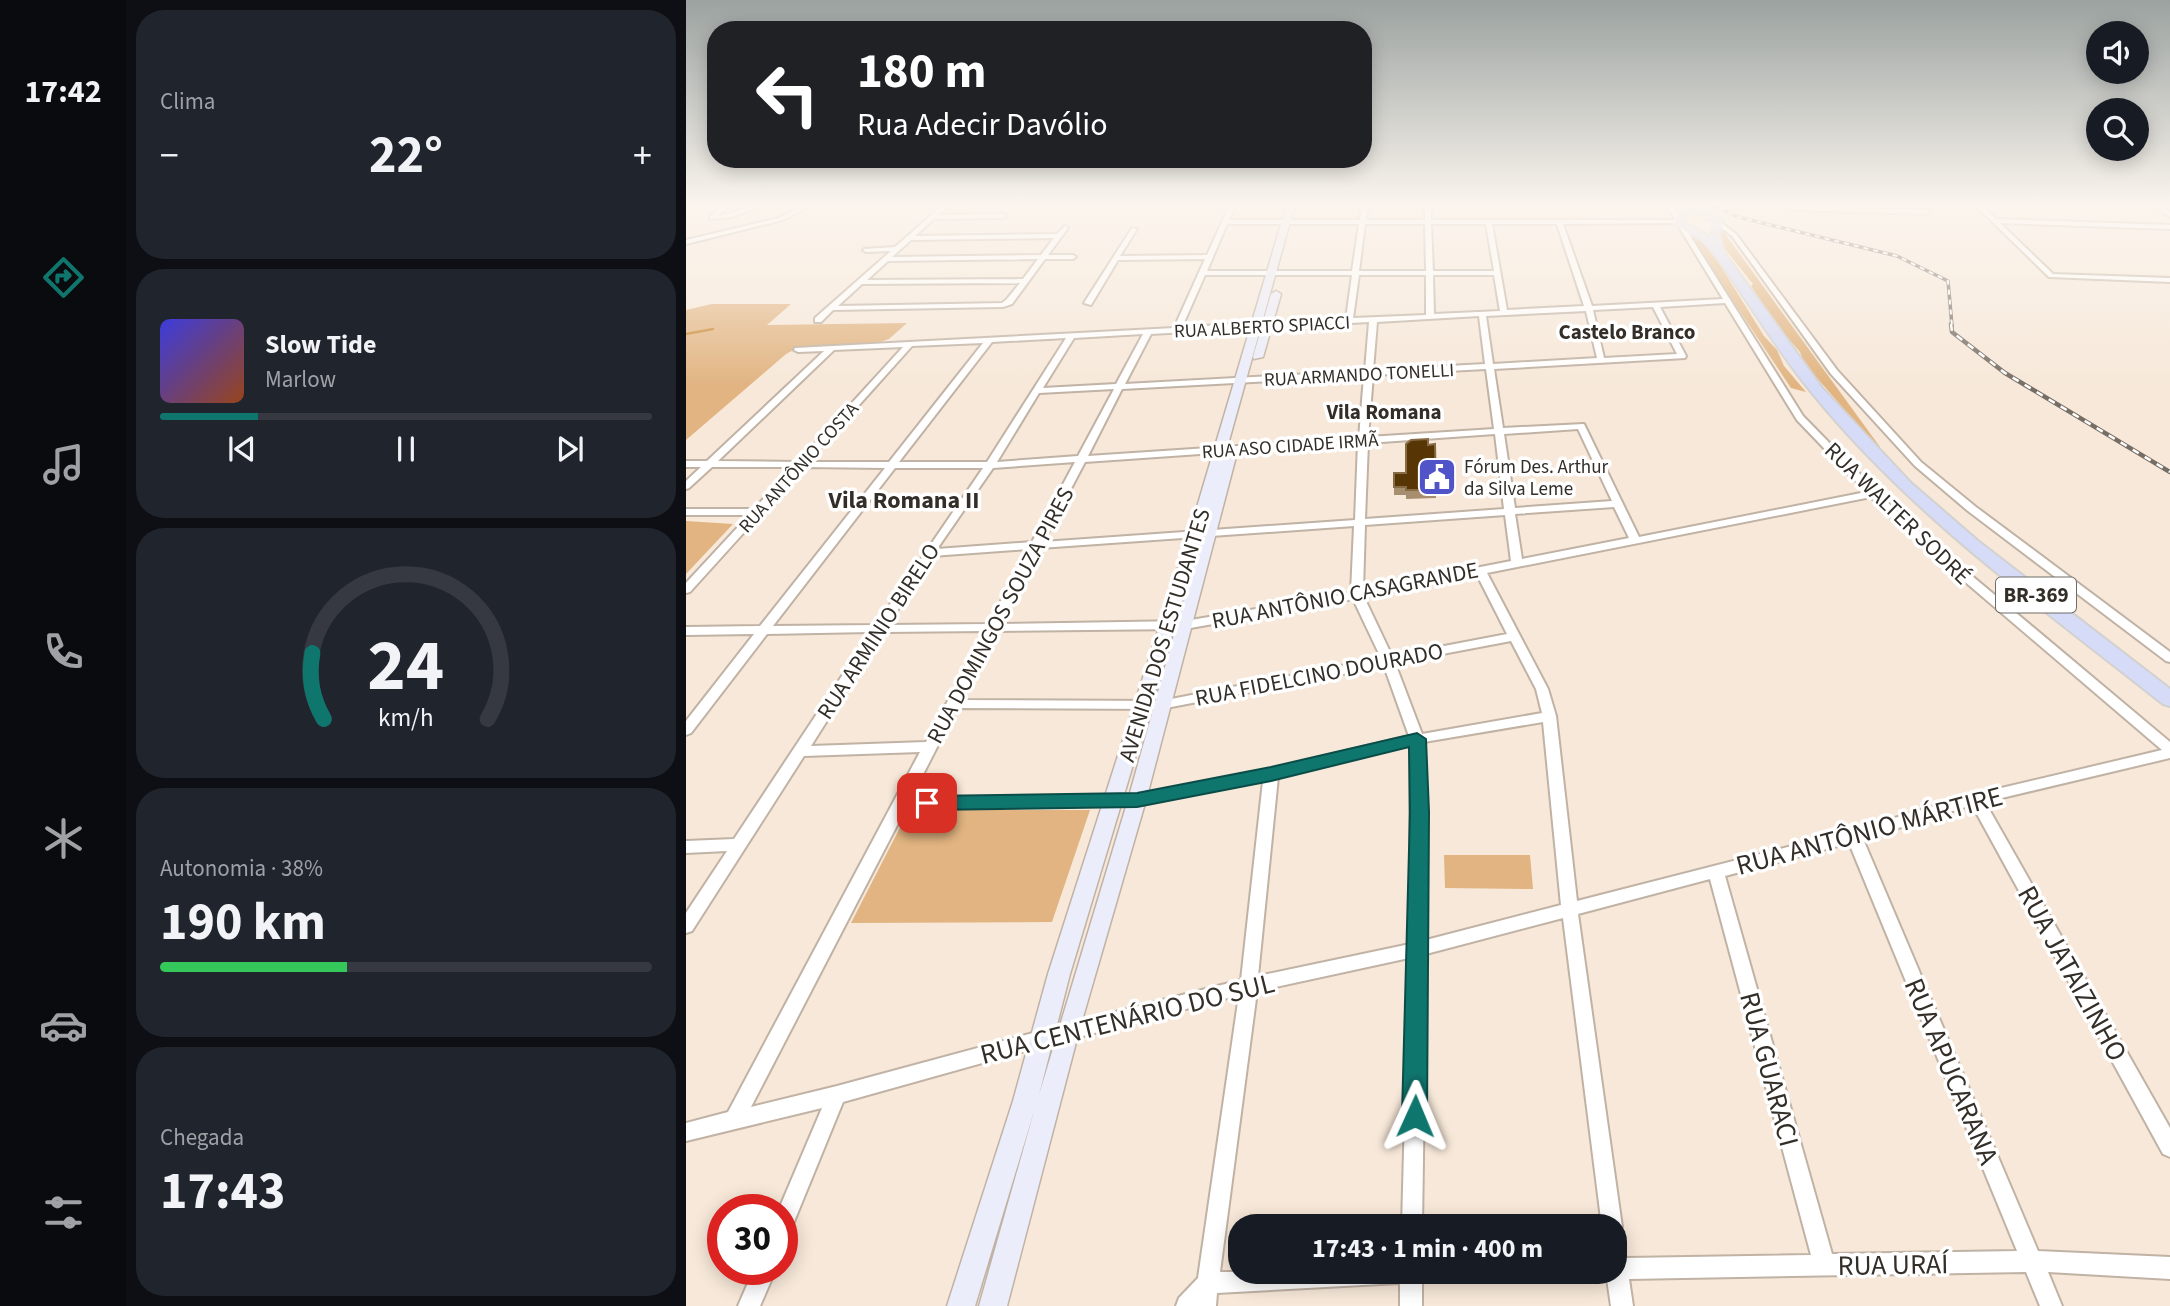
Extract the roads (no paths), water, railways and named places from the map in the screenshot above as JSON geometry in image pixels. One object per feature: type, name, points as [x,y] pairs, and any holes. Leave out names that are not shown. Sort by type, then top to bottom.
[{"type":"main road","name":"BR-369","points":[[1728,265],[1817,391],[1873,453],[1972,545],[2170,699]]},
{"type":"street","points":[[818,320],[878,265]]},
{"type":"street","points":[[830,308],[1003,305],[1009,302],[1037,265]]},
{"type":"street","points":[[1088,303],[1112,265]]},
{"type":"street","points":[[1177,330],[1207,265]]},
{"type":"street","name":"AVENIDA DOS ESTUDANTES","points":[[992,1306],[1068,1031],[1137,800],[1161,705],[1176,626],[1278,265]]},
{"type":"street","points":[[1349,321],[1357,265]]},
{"type":"street","points":[[1430,265],[1430,316]]},
{"type":"street","points":[[1496,265],[1504,312]]},
{"type":"street","points":[[1574,265],[1589,309],[1601,360]]},
{"type":"street","name":"RUA WALTER SODRÉ","points":[[1706,265],[1800,418],[1872,494],[1961,576],[2170,751]]},
{"type":"street","points":[[1756,265],[1834,372],[1918,464],[1972,509],[2170,658]]},
{"type":"street","points":[[2040,265],[2051,276],[2170,280]]},
{"type":"street","points":[[1203,273],[1497,273]]},
{"type":"street","points":[[859,282],[1025,281]]},
{"type":"street","name":"RUA ALBERTO SPIACCI","points":[[798,350],[1727,301]]},
{"type":"street","name":"RUA ARMANDO TONELLI","points":[[1035,391],[1683,354],[1655,304]]},
{"type":"street","points":[[1482,313],[1517,562]]},
{"type":"street","points":[[1373,320],[1363,440],[1357,595],[1388,660],[1417,739],[1418,949],[1412,1214]]},
{"type":"street","name":"RUA DOMINGOS SOUZA PIRES","points":[[734,1121],[1148,332]]},
{"type":"street","name":"RUA ARMINIO BIRELO","points":[[686,926],[929,553],[990,465],[1072,335]]},
{"type":"street","points":[[686,730],[990,340]]},
{"type":"street","name":"RUA ANTÔNIO COSTA","points":[[686,590],[910,344]]},
{"type":"street","points":[[686,486],[832,348]]},
{"type":"street","name":"RUA ASO CIDADE IRMÃ","points":[[990,465],[1581,426],[1618,504]]},
{"type":"street","points":[[686,464],[990,465]]},
{"type":"street","name":"RUA ANTÔNIO CASAGRANDE","points":[[686,631],[1176,626],[1357,595],[1872,494]]},
{"type":"street","points":[[929,553],[1618,504],[1635,540]]},
{"type":"street","points":[[686,512],[757,512]]},
{"type":"street","points":[[1480,570],[1542,689],[1549,716],[1570,911],[1610,1214]]},
{"type":"street","name":"AVENIDA DOS ESTUDANTES","points":[[961,1306],[1142,706],[1176,626]]},
{"type":"street","name":"RUA FIDELCINO DOURADO","points":[[953,704],[1161,705],[1516,636]]},
{"type":"street","points":[[900,803],[1137,800],[1271,774],[1417,739],[1549,716]]},
{"type":"street","points":[[799,751],[930,747]]},
{"type":"street","name":"RUA ANTÔNIO MÁRTIRE","points":[[1570,911],[1854,836],[1976,799],[2170,751]]},
{"type":"street","points":[[1205,1306],[1249,985],[1271,774]]},
{"type":"street","name":"RUA JATAIZINHO","points":[[1976,799],[2170,1147]]},
{"type":"street","name":"RUA APUCARANA","points":[[1854,836],[2051,1306]]},
{"type":"street","points":[[686,847],[737,845]]},
{"type":"street","name":"RUA GUARACI","points":[[1716,872],[1824,1265]]},
{"type":"street","name":"RUA CENTENÁRIO DO SUL","points":[[686,1132],[837,1095],[1068,1031],[1249,985],[1418,949],[1570,911]]},
{"type":"street","points":[[1076,919],[1102,918]]},
{"type":"street","points":[[796,1194],[837,1095]]},
{"type":"street","name":"RUA URAÍ","points":[[1627,1263],[1824,1265],[2032,1261],[2170,1268]]},
{"type":"street","points":[[1187,1306],[1208,1283],[1228,1282]]},
{"type":"street","points":[[1411,1306],[1412,1284]]},
{"type":"street","points":[[1619,1284],[1622,1306]]},
{"type":"street","points":[[749,1306],[758,1285]]},
{"type":"waterway","points":[[686,334],[713,329]]},
{"type":"railway","points":[[1915,265],[1948,281],[1952,326]]},
{"type":"railway","points":[[1951,324],[1952,332],[2005,373],[2170,472]]},
{"type":"place","name":"Fórum Des. Arthur da Silva Leme","points":[[1437,477]]},
{"type":"district","name":"Castelo Branco","points":[[1627,332]]},
{"type":"district","name":"Vila Romana","points":[[1384,412]]},
{"type":"district","name":"Vila Romana II","points":[[904,500]]}]
